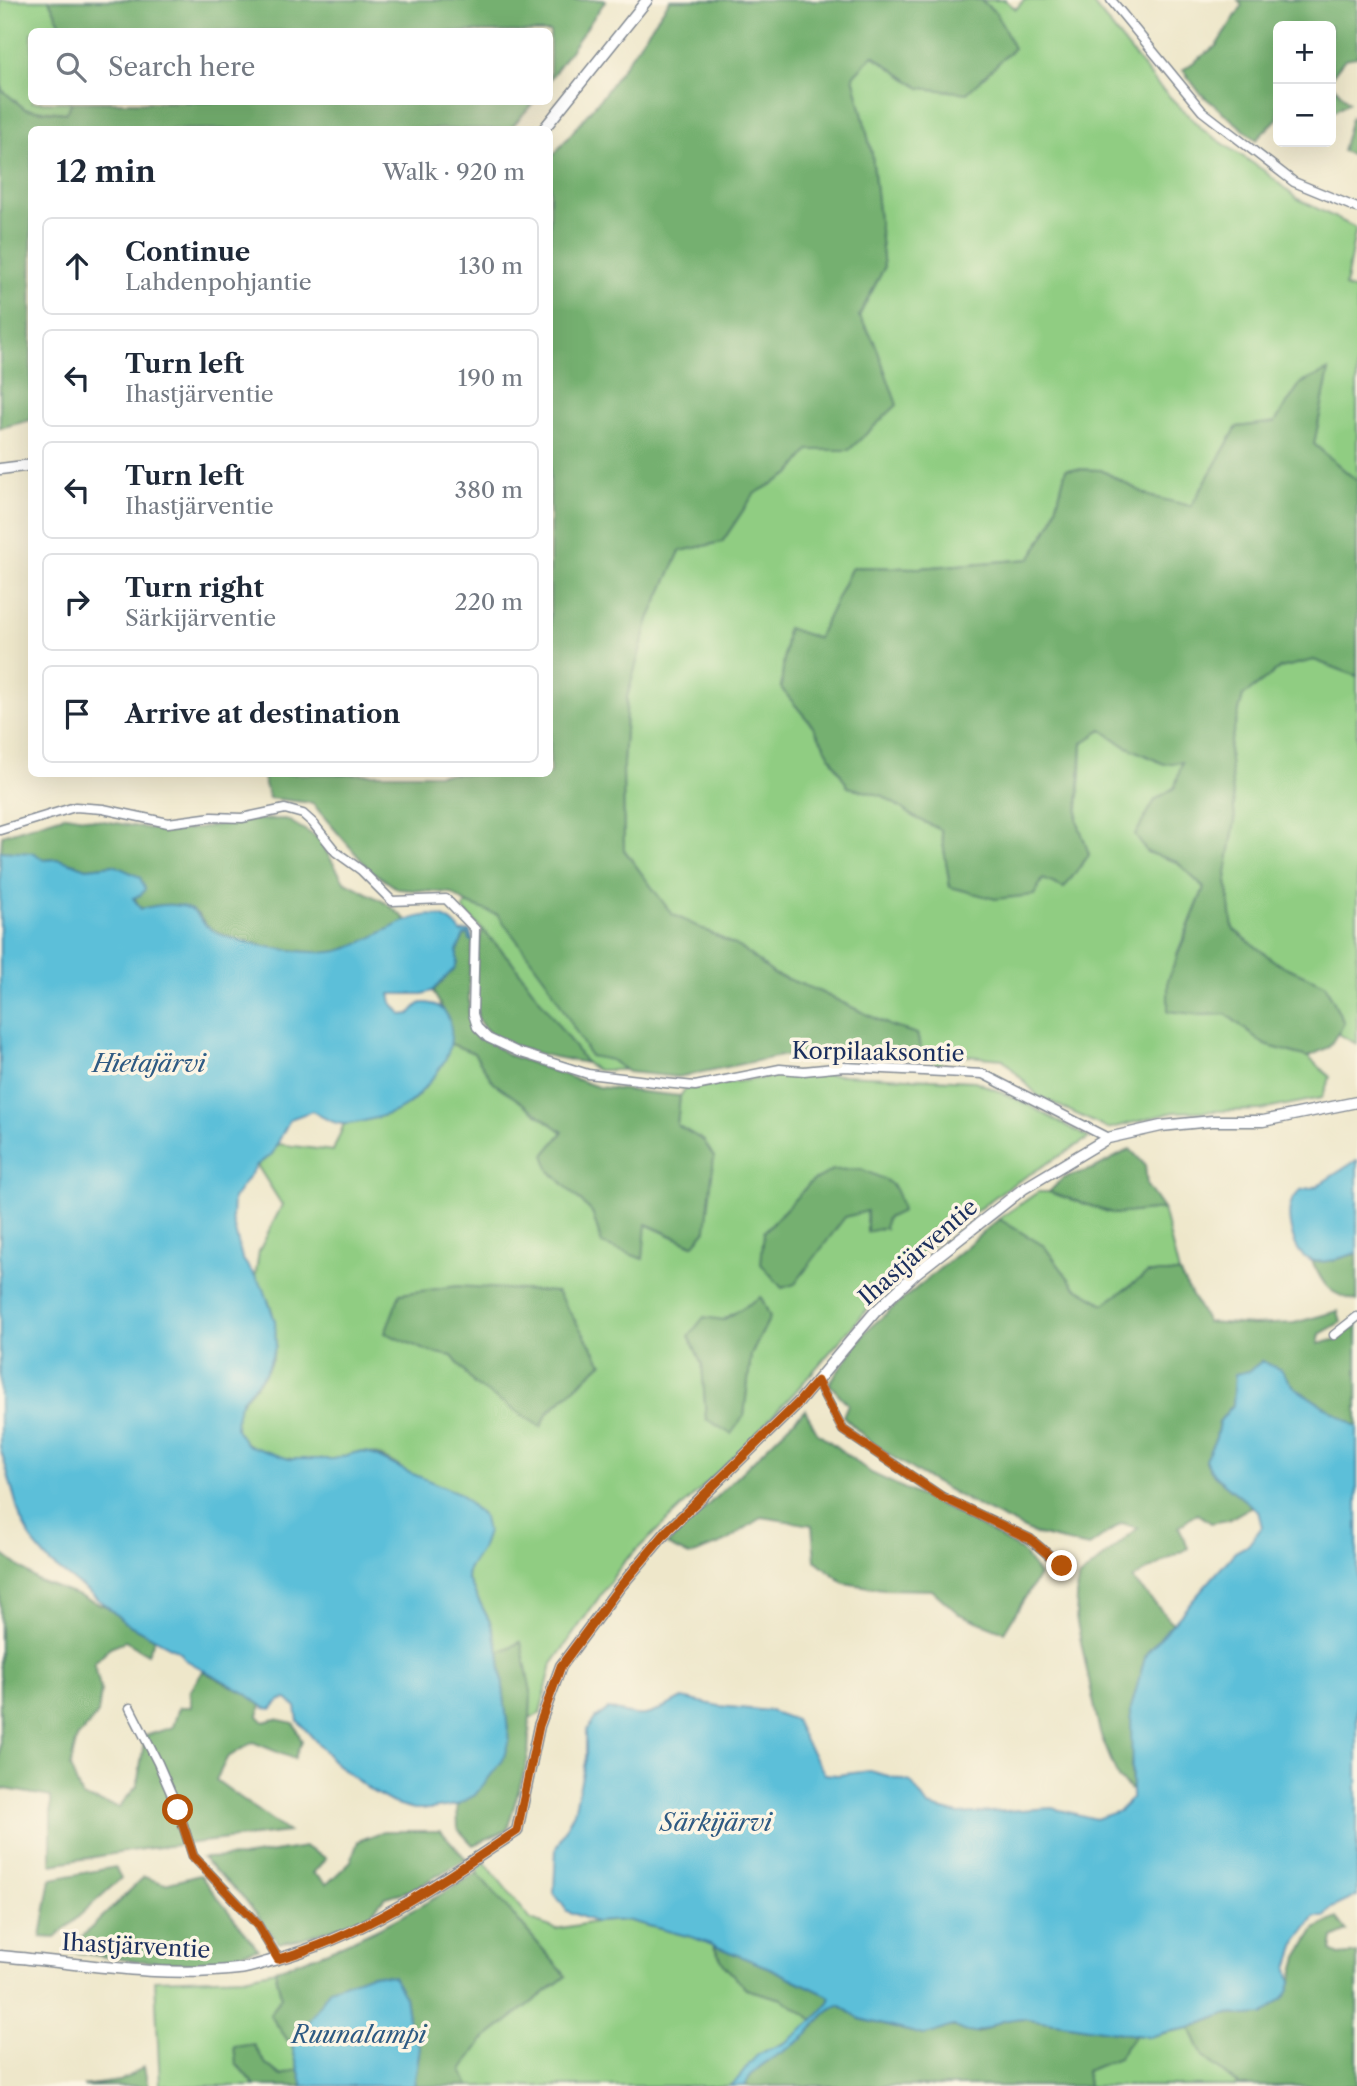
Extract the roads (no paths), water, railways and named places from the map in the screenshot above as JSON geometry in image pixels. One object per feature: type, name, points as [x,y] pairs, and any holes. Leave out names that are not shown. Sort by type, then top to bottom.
[{"type":"street","points":[[546,126],[647,0]]},
{"type":"street","points":[[1111,0],[1202,111],[1294,182],[1357,208]]},
{"type":"street","points":[[0,469],[28,466]]},
{"type":"street","name":"Korpilaaksontie","points":[[0,830],[75,807],[103,809],[168,823],[212,817],[242,818],[285,809],[303,814],[313,822],[337,852],[361,870],[392,901],[446,899],[475,929],[473,1014],[477,1027],[488,1038],[502,1046],[588,1074],[695,1086],[780,1069],[804,1071],[844,1067],[982,1074],[1108,1138]]},
{"type":"street","name":"Ihastjärventie","points":[[0,1956],[173,1972],[240,1969],[299,1953],[358,1928],[415,1899],[517,1831],[539,1726],[561,1666],[619,1588],[669,1529],[798,1403],[875,1312],[916,1273],[1024,1189],[1108,1138],[1161,1126],[1212,1121],[1263,1121],[1357,1102]]},
{"type":"street","points":[[1334,1335],[1357,1317]]},
{"type":"street","points":[[817,1381],[843,1430],[942,1497],[1030,1539],[1062,1566]]},
{"type":"street","points":[[130,1708],[159,1763],[193,1856],[257,1924],[278,1959]]},
{"type":"water","name":"Hietajärvi","points":[[0,851],[34,853],[44,860],[58,859],[87,868],[114,865],[140,877],[145,889],[141,895],[133,898],[141,909],[160,905],[181,906],[193,911],[207,926],[219,933],[267,946],[308,952],[331,952],[347,948],[417,917],[433,915],[448,920],[461,932],[470,931],[473,941],[468,934],[464,935],[457,951],[454,969],[432,991],[423,994],[390,994],[392,1003],[402,1015],[410,1014],[417,1006],[425,1003],[439,1007],[448,1017],[451,1038],[448,1053],[429,1083],[404,1107],[374,1119],[342,1124],[312,1111],[290,1119],[272,1154],[257,1165],[233,1199],[232,1219],[242,1258],[264,1289],[275,1321],[276,1346],[265,1373],[242,1400],[237,1413],[236,1429],[247,1445],[289,1459],[333,1459],[358,1452],[370,1453],[459,1493],[484,1518],[487,1532],[481,1549],[468,1569],[467,1578],[490,1622],[499,1652],[509,1740],[503,1760],[475,1795],[457,1805],[414,1809],[393,1803],[371,1791],[336,1764],[298,1721],[296,1707],[287,1699],[280,1700],[272,1709],[265,1708],[245,1693],[186,1660],[180,1652],[124,1622],[50,1563],[34,1544],[21,1520],[0,1447]]},
{"type":"water","points":[[1357,1160],[1357,1253],[1326,1261],[1308,1259],[1298,1249],[1292,1234],[1289,1217],[1292,1201],[1301,1190],[1315,1187]]},
{"type":"water","name":"Särkijärvi","points":[[1262,1361],[1281,1370],[1295,1388],[1357,1427],[1357,1896],[1332,1908],[1325,1917],[1315,1917],[1297,1941],[1288,1968],[1291,1982],[1284,1997],[1263,2015],[1228,2013],[1190,2028],[1149,2037],[1022,2018],[1003,2021],[972,2033],[954,2026],[924,2035],[860,2019],[839,2005],[825,2014],[800,2041],[755,2071],[745,2086],[729,2086],[759,2054],[786,2042],[806,2026],[825,2008],[831,1997],[772,1969],[695,1938],[626,1920],[595,1922],[567,1911],[554,1893],[556,1848],[574,1812],[586,1758],[586,1731],[595,1719],[608,1709],[631,1715],[646,1715],[682,1698],[719,1706],[770,1711],[795,1720],[825,1774],[870,1771],[911,1782],[928,1806],[959,1814],[1052,1808],[1096,1819],[1119,1811],[1132,1798],[1131,1708],[1146,1654],[1235,1552],[1248,1545],[1262,1527],[1258,1511],[1216,1477],[1205,1460],[1216,1438],[1219,1422],[1233,1405],[1235,1374],[1249,1371]]},
{"type":"water","name":"Ruunalampi","points":[[371,1974],[393,1976],[405,1997],[409,2025],[420,2047],[414,2086],[303,2086],[292,2046],[330,1989]]}]
